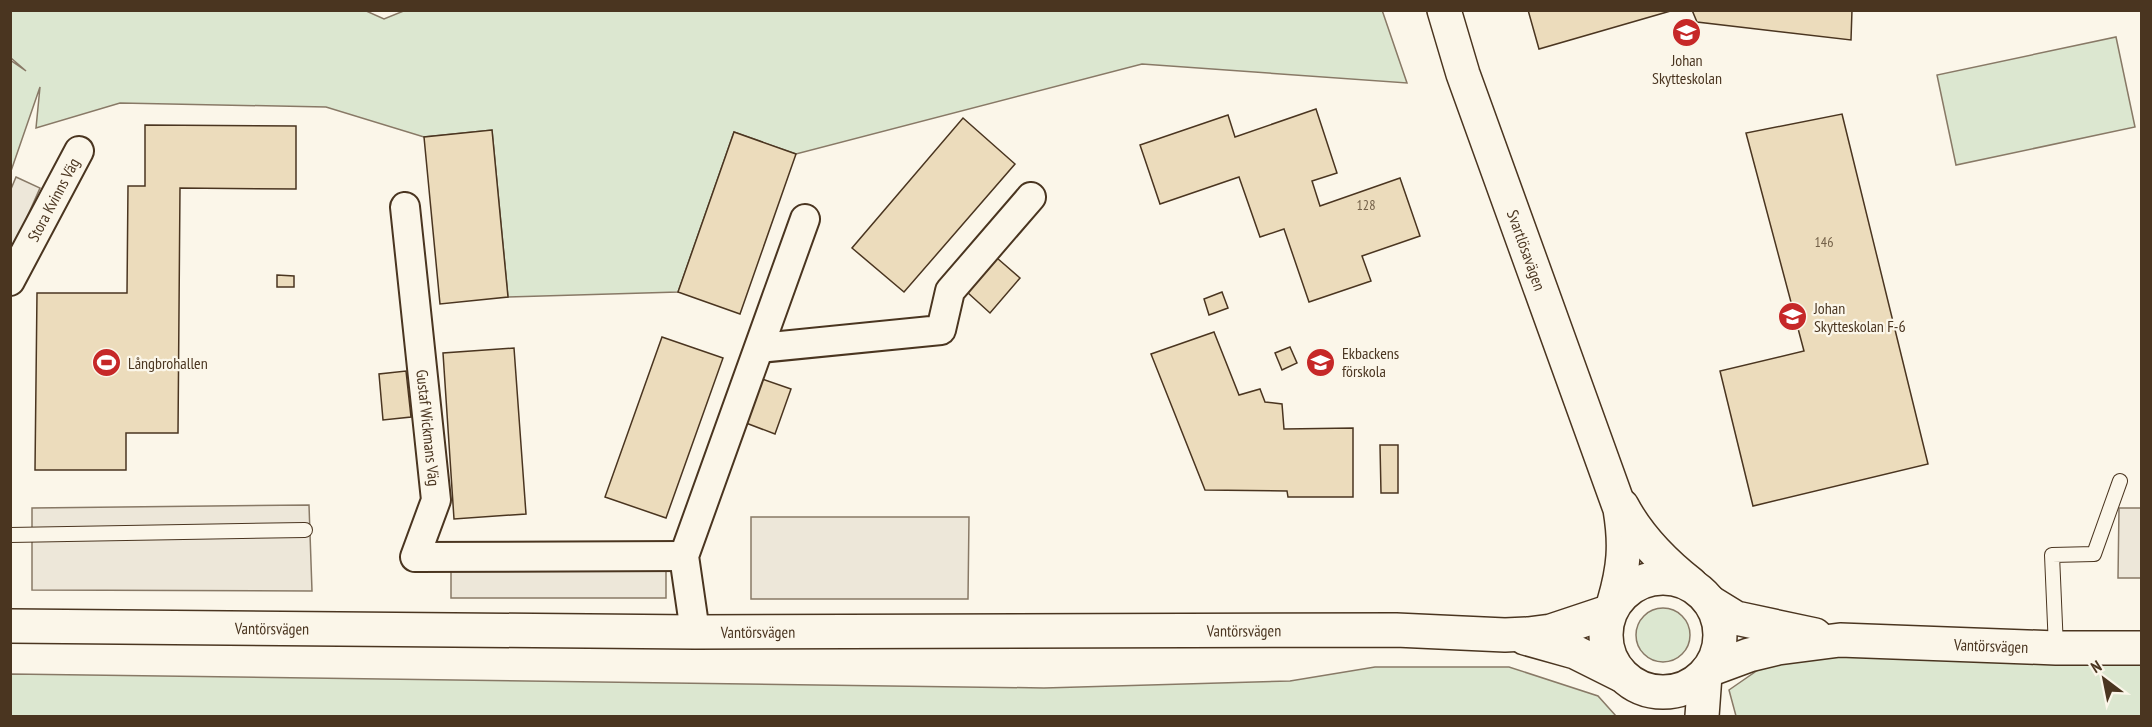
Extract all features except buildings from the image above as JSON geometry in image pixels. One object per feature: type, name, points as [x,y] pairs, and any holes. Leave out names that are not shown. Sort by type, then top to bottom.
[{"type":"street","name":"Svartlösavägen","points":[[1444,10],[1463,74],[1614,488],[1649,546],[1671,569],[1704,595]]},
{"type":"street","name":"Stora Kvinns Väg","points":[[10,281],[79,151]]},
{"type":"street","points":[[760,348],[941,330],[950,291],[1031,197]]},
{"type":"street","name":"Gustaf Wickmans Väg","points":[[405,207],[436,500],[415,557],[684,556]]},
{"type":"street","points":[[695,632],[684,556],[805,219]]},
{"type":"street","name":"Svartlösavägen","points":[[1611,607],[1623,571],[1624,554],[1624,531],[1614,488]]},
{"type":"street","points":[[1672,717],[1629,681],[1611,660],[1605,641],[1611,607],[1626,590],[1642,581],[1661,577],[1680,580],[1704,595],[1718,619],[1720,638],[1708,672],[1702,717]]},
{"type":"street","name":"Vantörsvägen","points":[[1704,595],[1736,618],[1840,640]]},
{"type":"street","name":"Vantörsvägen","points":[[10,626],[695,632],[1396,630],[1505,635],[1551,631],[1611,607]]},
{"type":"street","name":"Vantörsvägen","points":[[1505,635],[1552,644],[1575,652],[1629,681]]},
{"type":"street","name":"Vantörsvägen","points":[[1708,672],[1749,655],[1778,648],[1840,640],[2056,648],[2142,648]]},
{"type":"street","points":[[1629,681],[1655,692],[1674,692],[1692,685],[1708,672]]},
{"type":"lane","points":[[2056,648],[2052,555],[2094,554],[2120,481]]},
{"type":"lane","points":[[10,535],[305,530]]},
{"type":"green space","points":[[11,10],[364,10],[384,19],[406,10],[1382,10],[1407,83],[1142,64],[796,154],[734,132],[678,292],[508,297],[492,130],[424,137],[326,107],[120,103],[36,128],[40,87],[11,171],[10,60],[26,71],[11,58]]},
{"type":"green space","points":[[2116,37],[2135,127],[1956,165],[1937,75]]},
{"type":"green space","points":[[1663,608],[1673,610],[1682,616],[1688,625],[1690,635],[1688,645],[1682,654],[1673,660],[1663,662],[1653,660],[1644,654],[1638,645],[1636,635],[1638,625],[1644,616],[1653,610]]},
{"type":"green space","points":[[1839,655],[2141,661],[2141,716],[1736,716],[1729,690],[1771,661]]},
{"type":"green space","points":[[1375,667],[1509,667],[1598,696],[1616,716],[10,716],[11,674],[1044,688],[1290,681]]},
{"type":"shaded area","points":[[16,177],[40,188],[11,253],[11,189]]},
{"type":"shaded area","points":[[309,505],[312,591],[32,590],[32,508]]},
{"type":"shaded area","points":[[2119,508],[2141,508],[2141,578],[2118,578]]},
{"type":"shaded area","points":[[751,517],[969,517],[968,599],[751,599]]},
{"type":"shaded area","points":[[451,566],[666,566],[666,598],[451,598]]},
{"type":"place","name":"Johan Skytteskolan","points":[[1687,32]]},
{"type":"place","name":"Johan Skytteskolan F-6","points":[[1793,317]]},
{"type":"place","name":"Ekbackens förskola","points":[[1321,362]]},
{"type":"place","name":"Långbrohallen","points":[[107,363]]}]
